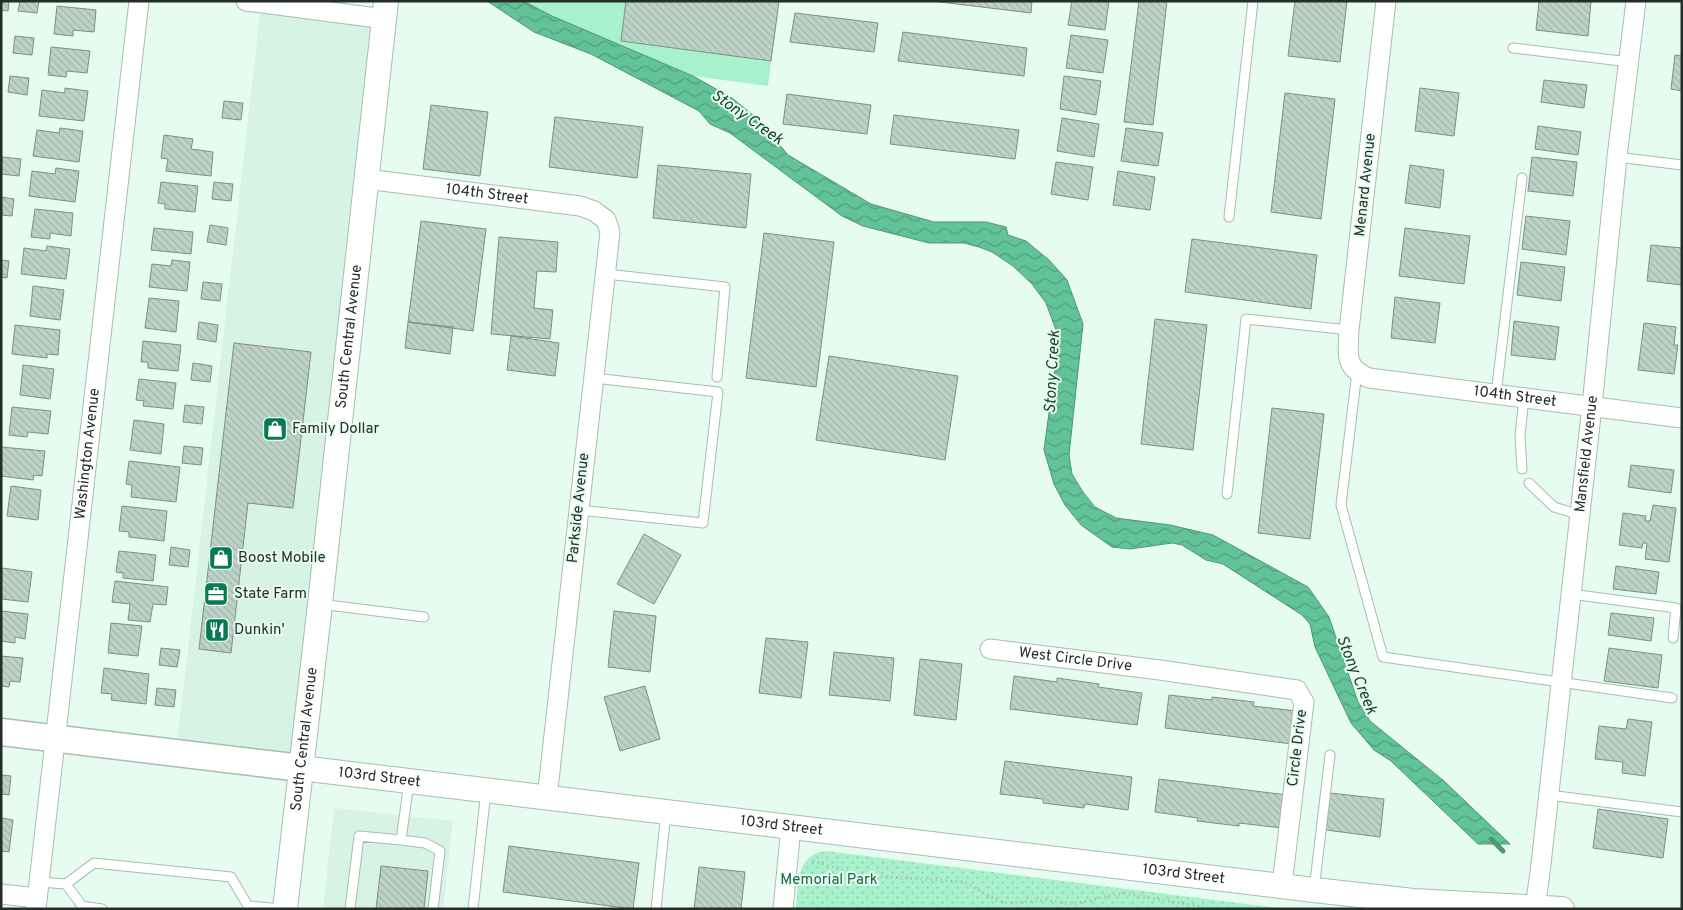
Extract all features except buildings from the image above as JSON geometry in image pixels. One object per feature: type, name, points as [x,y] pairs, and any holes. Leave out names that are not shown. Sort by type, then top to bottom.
[{"type":"main road","name":"103rd Street","points":[[1,732],[301,768]]},
{"type":"street","name":"Washington Avenue","points":[[37,896],[138,1]]},
{"type":"street","points":[[246,1],[386,10]]},
{"type":"street","name":"Menard Avenue","points":[[1354,370],[1348,358],[1349,330],[1386,1]]},
{"type":"street","name":"Mansfield Avenue","points":[[1535,906],[1549,795],[1592,406],[1617,157],[1636,1]]},
{"type":"street","name":"South Central Avenue","points":[[284,909],[386,10]]},
{"type":"street","name":"104th Street","points":[[366,179],[580,206],[594,211],[606,220]]},
{"type":"street","name":"Parkside Avenue","points":[[547,798],[606,274],[610,232],[606,220]]},
{"type":"street","name":"104th Street","points":[[1354,370],[1369,378],[1682,418]]},
{"type":"street","name":"West Circle Drive","points":[[990,649],[1160,670]]},
{"type":"street","name":"Circle Drive","points":[[1160,670],[1297,690],[1304,702],[1282,885]]},
{"type":"street","name":"103rd Street","points":[[301,768],[1412,901],[1535,906],[1562,909]]},
{"type":"street","points":[[783,909],[792,827]]},
{"type":"street","points":[[1,894],[37,896]]},
{"type":"lane","points":[[1229,217],[1253,1]]},
{"type":"lane","points":[[1513,48],[1629,62]]},
{"type":"lane","points":[[1617,157],[1682,165]]},
{"type":"lane","points":[[1496,394],[1522,178]]},
{"type":"lane","points":[[606,274],[725,288],[717,377]]},
{"type":"lane","points":[[1227,494],[1246,319],[1349,330]]},
{"type":"lane","points":[[1354,370],[1341,504],[1383,657],[1672,698]]},
{"type":"lane","points":[[579,510],[703,523],[718,392],[594,378]]},
{"type":"lane","points":[[1522,469],[1520,436],[1524,398]]},
{"type":"lane","points":[[1529,483],[1554,506],[1580,515]]},
{"type":"lane","points":[[1571,594],[1676,608],[1673,638]]},
{"type":"lane","points":[[320,604],[424,617]]},
{"type":"lane","points":[[1314,890],[1330,754]]},
{"type":"lane","points":[[401,840],[409,781]]},
{"type":"lane","points":[[473,909],[486,790]]},
{"type":"lane","points":[[1549,795],[1682,812]]},
{"type":"lane","points":[[656,909],[666,812]]},
{"type":"lane","points":[[350,909],[358,836],[425,843],[440,851],[433,909]]},
{"type":"lane","points":[[37,896],[66,884],[94,863],[231,877],[246,907],[284,909]]},
{"type":"lane","points":[[66,884],[82,906],[102,909]]},
{"type":"path","points":[[812,861],[859,875],[964,882],[1004,903],[1046,900],[1074,904],[1122,893],[1215,909]]},
{"type":"path","points":[[1004,903],[1005,909]]},
{"type":"path","points":[[1074,904],[1075,909]]},
{"type":"shaded area","points":[[261,4],[385,19],[301,768],[176,754]]},
{"type":"shaded area","points":[[334,808],[453,821],[443,909],[323,909]]},
{"type":"green space","points":[[523,1],[779,1],[768,86],[693,76],[552,16]]},
{"type":"green space","name":"Memorial Park","points":[[826,851],[1285,909],[796,909],[800,872],[809,858]]},
{"type":"water","points":[[487,1],[523,1],[552,16],[693,76],[732,98],[760,121],[788,155],[871,204],[934,222],[986,222],[1006,227],[1008,235],[1026,241],[1049,260],[1067,280],[1083,324],[1069,455],[1072,474],[1095,507],[1116,518],[1170,525],[1213,535],[1308,587],[1329,617],[1358,702],[1370,721],[1444,781],[1510,844],[1478,844],[1391,761],[1374,750],[1351,723],[1315,647],[1310,624],[1302,615],[1223,564],[1206,560],[1182,545],[1172,543],[1130,549],[1112,547],[1081,525],[1065,505],[1054,484],[1044,450],[1059,338],[1046,303],[1032,284],[1013,266],[992,252],[979,247],[964,243],[929,243],[863,226],[842,216],[730,133],[710,124],[699,111],[591,54],[534,32]]},
{"type":"waterway","name":"Stony Creek","points":[[1491,839],[1503,851]]},
{"type":"place","name":"Family Dollar","points":[[275,429]]},
{"type":"place","name":"Boost Mobile","points":[[221,558]]},
{"type":"place","name":"State Farm","points":[[216,594]]},
{"type":"place","name":"Dunkin'","points":[[217,630]]}]
